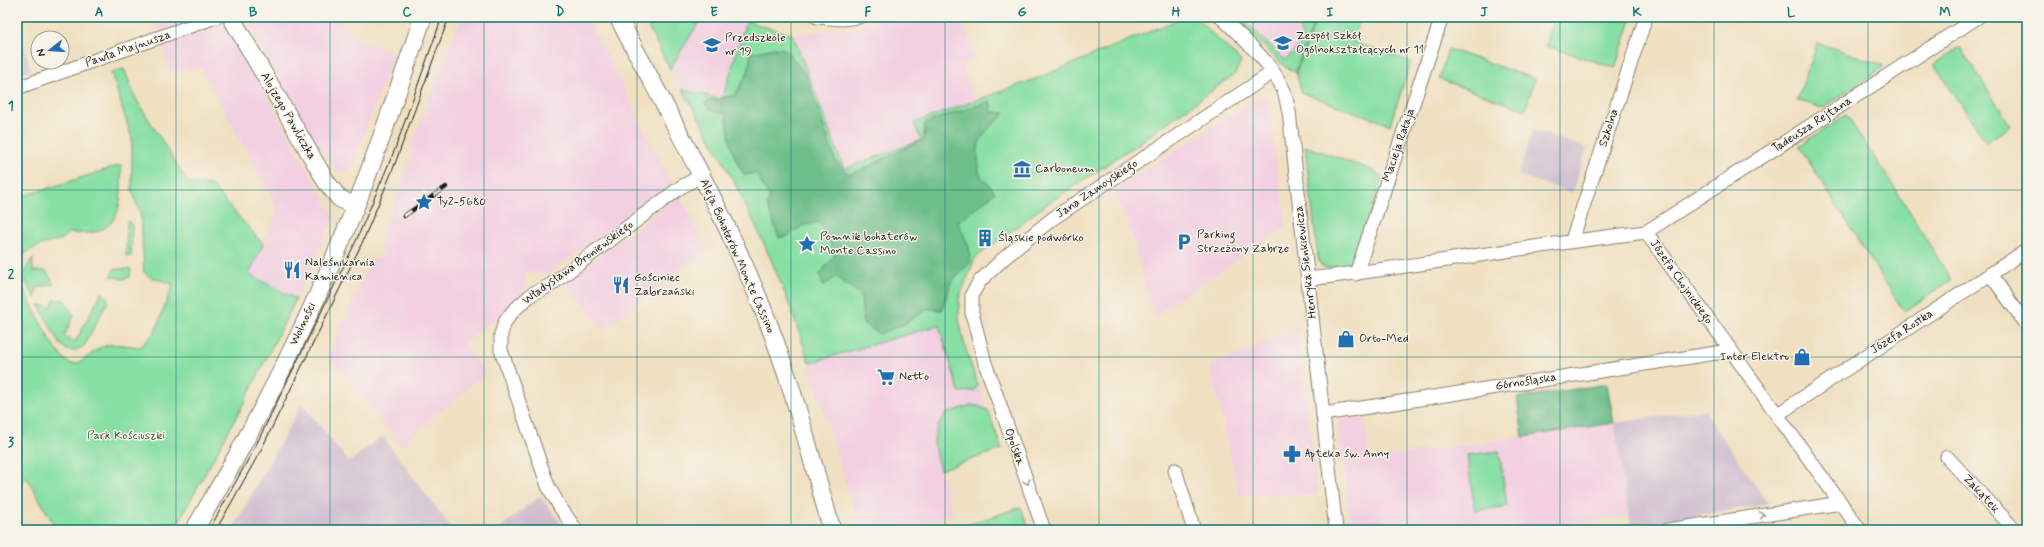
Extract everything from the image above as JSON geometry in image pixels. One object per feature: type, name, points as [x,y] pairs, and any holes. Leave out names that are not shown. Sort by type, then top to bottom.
[{"type":"street","name":"Pawła Majnusza","points":[[17,88],[216,17]]},
{"type":"street","name":"Alojzego Pawliczka","points":[[231,17],[327,183],[339,198],[355,207]]},
{"type":"street","name":"Wolności","points":[[194,530],[245,443],[274,387],[331,264],[355,207],[423,17]]},
{"type":"street","name":"Aleja Bohaterów Monte Cassino","points":[[618,17],[701,176],[743,264],[768,321],[832,530]]},
{"type":"street","points":[[817,17],[843,19],[859,17]]},
{"type":"street","name":"Henryka Sienkiewicza","points":[[1221,17],[1262,58],[1273,72],[1284,92],[1289,112],[1336,530]]},
{"type":"street","name":"Macieja Rataja","points":[[1356,274],[1442,17]]},
{"type":"street","name":"Szkolna","points":[[1572,240],[1646,17]]},
{"type":"street","name":"Tadeusza Rejtana","points":[[1646,232],[1978,17]]},
{"type":"street","name":"Jana Zamoyskiego","points":[[984,363],[972,313],[972,294],[980,281],[1052,219],[1273,72]]},
{"type":"street","name":"Władysława Broniewskiego","points":[[576,530],[548,486],[501,350],[501,334],[505,322],[513,311],[532,294],[549,286],[681,187],[701,176]]},
{"type":"street","name":"Józefa Chojnickiego","points":[[1308,280],[1356,274],[1572,240],[1646,232],[1860,530]]},
{"type":"street","name":"Józefa Rostka","points":[[1778,414],[2027,250]]},
{"type":"street","points":[[1990,274],[2027,325]]},
{"type":"street","name":"Górnośląska","points":[[1323,414],[1730,350]]},
{"type":"street","name":"Opolska","points":[[984,363],[1044,530]]},
{"type":"street","name":"Zakątek","points":[[1947,457],[2015,530]]},
{"type":"street","points":[[1175,470],[1194,530]]},
{"type":"street","points":[[1668,530],[1841,502]]},
{"type":"shaded area","points":[[155,17],[220,17],[244,55],[334,217],[296,299],[249,274],[278,210],[201,67],[170,73]]},
{"type":"shaded area","points":[[244,17],[338,17],[351,37],[394,54],[351,171],[339,173],[304,125]]},
{"type":"shaded area","points":[[461,17],[587,17],[672,183],[549,274],[527,272],[524,295],[464,343],[485,373],[401,446],[328,356],[371,261],[383,256],[379,244],[413,153],[411,147]]},
{"type":"shaded area","name":"Przedszkole nr 19","points":[[702,17],[732,17],[746,21],[722,100],[682,89],[670,69]]},
{"type":"shaded area","points":[[885,17],[961,17],[975,59],[962,64],[975,101],[915,123],[921,140],[844,169],[793,35],[856,27]]},
{"type":"shaded area","name":"Zespół Szkół Ogólnokształcących nr 11","points":[[1234,17],[1316,17],[1295,72],[1285,67]]},
{"type":"shaded area","points":[[17,22],[31,70],[17,75]]},
{"type":"shaded area","points":[[1262,95],[1269,101],[1276,162],[1287,227],[1154,315],[1130,229],[1114,190]]},
{"type":"shaded area","points":[[1533,130],[1587,148],[1572,193],[1518,175]]},
{"type":"shaded area","points":[[680,194],[706,250],[603,330],[566,282]]},
{"type":"shaded area","points":[[939,325],[959,392],[974,391],[978,385],[988,410],[978,406],[935,431],[934,447],[953,514],[901,530],[860,530],[809,363]]},
{"type":"shaded area","points":[[1298,328],[1318,495],[1239,495],[1210,366]]},
{"type":"shaded area","points":[[302,404],[349,462],[382,436],[453,530],[232,530]]},
{"type":"shaded area","points":[[1704,410],[1768,504],[1631,526],[1614,423]]},
{"type":"shaded area","points":[[1364,417],[1370,459],[1614,423],[1629,516],[1536,530],[1351,530],[1337,421]]},
{"type":"shaded area","points":[[540,496],[566,530],[497,530]]},
{"type":"green space","points":[[643,17],[702,17],[670,69]]},
{"type":"green space","points":[[1184,17],[1195,17],[1241,61],[1235,74],[1139,143],[1044,206],[975,258],[959,299],[959,319],[965,347],[978,385],[974,391],[959,392],[939,325],[809,363],[770,256],[737,188],[682,89],[722,100],[746,21],[793,35],[844,169],[921,140],[914,123],[1038,78]]},
{"type":"green space","points":[[1234,17],[1240,17],[1285,60],[1304,41],[1299,28],[1301,17],[1316,17],[1295,72],[1285,67]]},
{"type":"green space","points":[[1317,17],[1361,17],[1353,42],[1411,62],[1390,125],[1302,93],[1296,73]]},
{"type":"green space","points":[[1555,17],[1632,17],[1615,68],[1546,46]]},
{"type":"green space","points":[[1818,43],[1883,65],[1882,68],[1822,108],[1797,100]]},
{"type":"green space","points":[[1960,47],[2011,126],[1986,142],[1934,64]]},
{"type":"green space","points":[[773,48],[785,49],[806,75],[836,162],[849,174],[861,170],[924,139],[925,123],[990,101],[992,112],[1005,113],[985,133],[979,144],[978,151],[980,174],[992,187],[995,193],[958,222],[969,247],[970,263],[951,282],[942,310],[928,309],[904,324],[879,334],[863,323],[861,295],[836,277],[823,286],[820,274],[834,256],[829,237],[819,222],[802,226],[788,236],[779,238],[767,205],[770,198],[756,173],[745,175],[737,161],[731,146],[726,113],[714,112],[705,104],[708,101],[735,95],[748,72],[751,53]]},
{"type":"green space","points":[[1448,49],[1535,79],[1525,110],[1439,79]]},
{"type":"green space","name":"Park Kościuszki","points":[[124,69],[136,99],[188,183],[211,185],[263,244],[249,274],[296,299],[244,403],[174,530],[57,530],[27,478],[17,484],[17,278],[59,354],[68,362],[75,364],[98,349],[108,345],[140,347],[155,332],[173,284],[150,277],[144,272],[141,216],[132,190],[132,139],[111,72]]},
{"type":"green space","points":[[1846,115],[1902,199],[1951,280],[1904,312],[1799,146]]},
{"type":"green space","points":[[1305,146],[1372,170],[1382,177],[1358,249],[1349,263],[1338,267],[1326,268],[1321,265],[1318,258]]},
{"type":"green space","points":[[121,165],[121,195],[116,214],[112,222],[105,228],[95,232],[67,233],[63,239],[31,249],[17,263],[17,198]]},
{"type":"green space","points":[[127,221],[132,225],[131,256],[126,256]]},
{"type":"green space","points":[[33,258],[33,271],[46,271],[54,284],[37,288],[35,298],[25,278],[26,270]]},
{"type":"green space","points":[[114,269],[131,269],[130,277],[122,279],[111,276]]},
{"type":"green space","points":[[102,292],[107,297],[108,301],[84,346],[74,351],[67,350],[60,344],[39,305],[51,307],[54,300],[64,300],[74,316],[64,335],[75,342]]},
{"type":"green space","points":[[1607,384],[1614,423],[1523,437],[1517,398]]},
{"type":"green space","points":[[971,405],[988,410],[1002,449],[940,470],[934,441],[940,422],[945,414]]},
{"type":"green space","points":[[1499,451],[1507,506],[1475,511],[1467,455]]},
{"type":"green space","points":[[1021,507],[1029,530],[962,530],[961,527]]},
{"type":"tram line","points":[[209,530],[255,447],[356,241],[395,149],[442,17]]},
{"type":"tram line","points":[[216,530],[261,450],[362,243],[393,169],[449,17]]},
{"type":"railway","points":[[404,216],[446,187]]},
{"type":"place","name":"Zespół Szkół Ogólnokształcących nr 11","points":[[1283,43]]},
{"type":"place","name":"Przedszkole nr 19","points":[[712,45]]},
{"type":"place","name":"Carboneum","points":[[1022,169]]},
{"type":"place","name":"Ty2-5680","points":[[424,202]]},
{"type":"place","name":"Śląskie podwórko","points":[[985,238]]},
{"type":"place","name":"Parking Strzeżony Zabrze","points":[[1184,242]]},
{"type":"place","name":"Pomnik bohaterów Monte Cassino","points":[[807,244]]},
{"type":"place","name":"Naleśnikarnia Kamienica","points":[[292,270]]},
{"type":"place","name":"Gościniec Zabrzański","points":[[621,285]]},
{"type":"place","name":"Orto-Med","points":[[1346,339]]},
{"type":"place","name":"Inter Elektro","points":[[1802,357]]},
{"type":"place","name":"Netto","points":[[886,377]]},
{"type":"place","name":"Apteka św. Anny","points":[[1292,454]]}]
